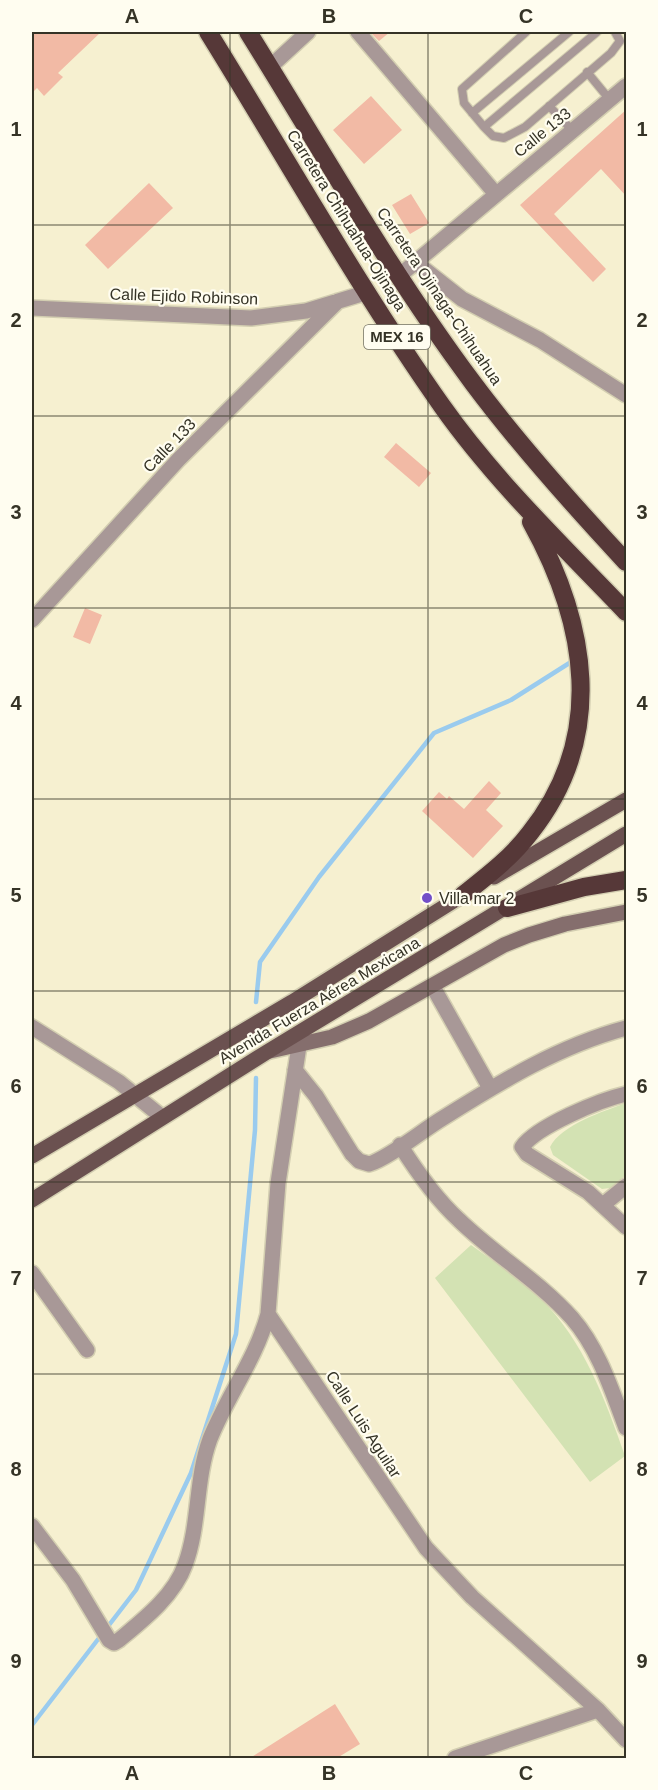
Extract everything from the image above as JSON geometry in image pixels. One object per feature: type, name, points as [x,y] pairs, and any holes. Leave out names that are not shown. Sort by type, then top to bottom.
[{"type":"highway","name":"Carretera Chihuahua-Ojinaga","points":[[208,32],[368,292],[442,406],[519,499],[627,612]]},
{"type":"highway","name":"Carretera Ojinaga-Chihuahua","points":[[248,32],[399,276],[473,384],[536,462],[627,562]]},
{"type":"highway","points":[[464,895],[500,866],[531,832],[557,788],[568,764],[580,710],[581,668],[572,612],[550,557],[519,499]]},
{"type":"highway","points":[[507,908],[584,887],[627,880]]},
{"type":"main road","name":"Avenida Fuerza Aérea Mexicana","points":[[32,1156],[464,895],[627,800]]},
{"type":"main road","name":"Avenida Fuerza Aérea Mexicana","points":[[32,1200],[267,1052],[627,834]]},
{"type":"street","points":[[270,67],[308,32]]},
{"type":"street","points":[[358,32],[495,193]]},
{"type":"street","name":"Calle 133","points":[[399,276],[495,193],[627,86]]},
{"type":"street","points":[[415,262],[462,299],[540,340],[627,395]]},
{"type":"street","name":"Calle Ejido Robinson","points":[[32,308],[251,318],[282,316],[368,292]]},
{"type":"street","name":"Calle 133","points":[[32,620],[179,459],[338,301]]},
{"type":"street","points":[[267,1052],[332,1037],[369,1021],[504,945],[565,924],[627,912]]},
{"type":"street","points":[[433,987],[490,1088]]},
{"type":"street","points":[[32,1027],[110,1076],[162,1118]]},
{"type":"street","points":[[295,1070],[316,1096],[355,1158],[363,1163],[373,1162],[490,1088],[555,1052],[594,1036],[627,1028]]},
{"type":"street","points":[[32,1526],[74,1580],[109,1640],[116,1642],[167,1595],[185,1566],[191,1545],[201,1474],[210,1440],[248,1366],[268,1314],[278,1183],[299,1046]]},
{"type":"street","points":[[627,1094],[588,1107],[567,1117],[522,1147],[527,1154],[604,1204],[627,1227]]},
{"type":"street","points":[[400,1145],[418,1173],[459,1221],[548,1294],[574,1320],[598,1359],[627,1428]]},
{"type":"street","points":[[604,1204],[627,1186]]},
{"type":"street","points":[[32,1273],[87,1350]]},
{"type":"street","name":"Calle Luis Aguilar","points":[[268,1314],[426,1548],[472,1597],[598,1710],[627,1740]]},
{"type":"street","points":[[456,1758],[598,1710]]},
{"type":"lane","points":[[526,32],[462,89],[462,99],[493,136],[508,137],[549,106],[617,47],[620,39],[615,32]]},
{"type":"lane","points":[[472,113],[569,32]]},
{"type":"lane","points":[[484,127],[597,32]]},
{"type":"lane","points":[[587,72],[610,100]]},
{"type":"lane","points":[[549,106],[572,130]]},
{"type":"green space","points":[[626,1103],[626,1175],[610,1188],[602,1189],[553,1155],[550,1147],[563,1132],[584,1120]]},
{"type":"green space","points":[[471,1245],[540,1298],[569,1333],[592,1372],[625,1456],[590,1482],[435,1278]]},
{"type":"building","points":[[32,32],[101,32],[58,73],[63,77],[44,96],[37,88],[32,93]]},
{"type":"building","points":[[370,32],[390,32],[379,41]]},
{"type":"building","points":[[371,96],[402,130],[364,164],[333,130]]},
{"type":"building","points":[[627,109],[627,197],[601,169],[554,214],[606,269],[593,282],[520,205]]},
{"type":"building","points":[[149,183],[173,208],[108,269],[85,245]]},
{"type":"building","points":[[411,194],[429,223],[410,234],[392,205]]},
{"type":"building","points":[[396,443],[431,473],[419,487],[384,457]]},
{"type":"building","points":[[85,608],[102,615],[90,644],[73,637]]},
{"type":"building","points":[[489,781],[501,793],[486,810],[503,826],[473,858],[422,811],[439,792],[447,799],[449,796],[464,809]]},
{"type":"building","points":[[335,1704],[360,1744],[337,1758],[250,1758]]},
{"type":"waterway","points":[[256,1002],[260,962],[319,877],[434,733],[511,700],[571,662]]},
{"type":"waterway","points":[[32,1725],[136,1590],[191,1473],[236,1334],[255,1130],[256,1078]]},
{"type":"place","name":"Villa mar 2","points":[[427,898]]}]
